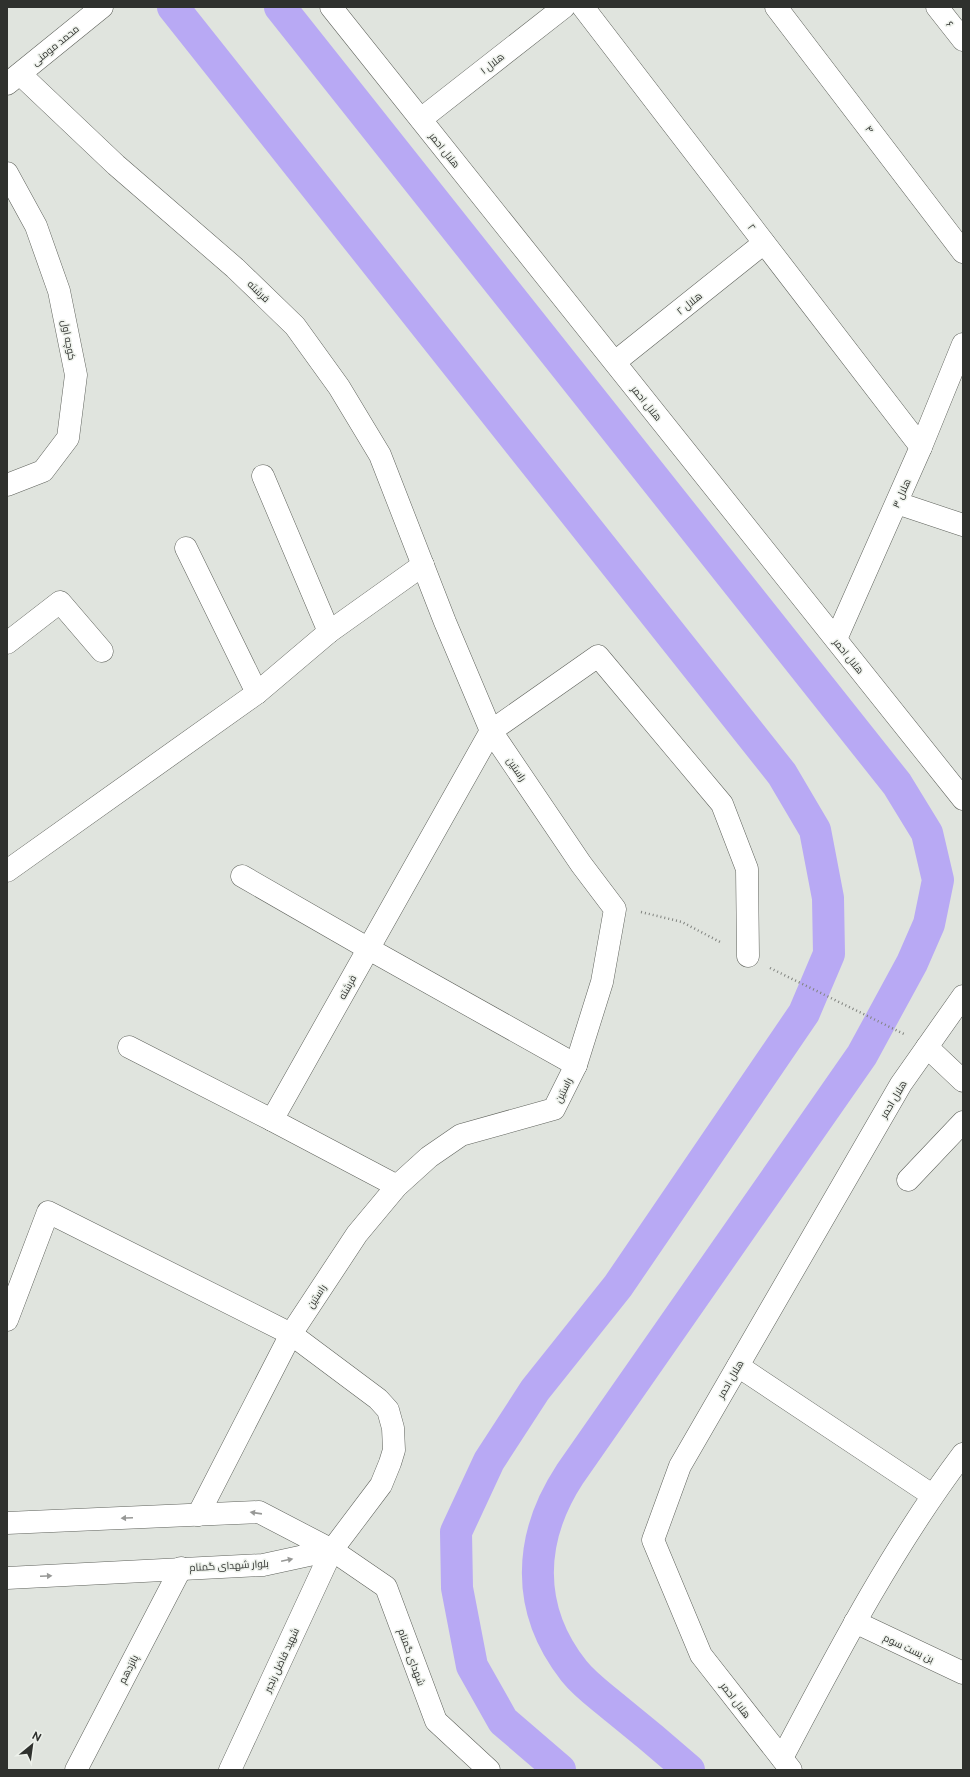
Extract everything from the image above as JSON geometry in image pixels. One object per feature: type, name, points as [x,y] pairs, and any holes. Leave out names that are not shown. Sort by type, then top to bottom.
[{"type":"street","name":"محمد مومنی","points":[[13,79],[102,7]]},
{"type":"street","name":"هلال احمر","points":[[331,7],[963,799]]},
{"type":"street","name":"هلال ۱","points":[[421,119],[564,7]]},
{"type":"street","name":"۲","points":[[583,7],[921,448]]},
{"type":"street","name":"۴","points":[[776,7],[963,252]]},
{"type":"street","name":"۶","points":[[937,7],[963,40]]},
{"type":"street","name":"فرشته","points":[[13,79],[235,268],[295,326],[339,387],[380,455],[423,565]]},
{"type":"street","name":"کوچه اول","points":[[7,173],[36,226],[59,291],[76,375],[68,438],[43,471],[7,485]]},
{"type":"street","name":"هلال ۲","points":[[614,362],[764,243]]},
{"type":"street","name":"هلال ۳","points":[[836,640],[921,448],[963,344]]},
{"type":"street","points":[[263,476],[329,632]]},
{"type":"street","points":[[897,502],[963,525]]},
{"type":"street","points":[[186,548],[257,693]]},
{"type":"street","points":[[7,871],[257,693],[329,632],[423,565]]},
{"type":"street","name":"راستین","points":[[198,1515],[291,1334],[357,1234],[397,1186],[429,1158],[461,1135],[554,1109],[576,1065],[602,982],[615,909],[581,864],[491,731],[423,565]]},
{"type":"street","points":[[7,643],[60,602],[102,651]]},
{"type":"street","points":[[491,731],[598,656],[722,804],[747,869],[748,956]]},
{"type":"street","name":"فرشته","points":[[272,1120],[491,731]]},
{"type":"street","points":[[242,876],[576,1065]]},
{"type":"street","name":"هلال احمر","points":[[786,1764],[701,1655],[653,1540],[680,1466],[901,1084],[963,996]]},
{"type":"street","points":[[129,1047],[397,1186]]},
{"type":"street","points":[[927,1047],[963,1081]]},
{"type":"street","points":[[908,1180],[963,1122]]},
{"type":"street","name":"شهید فاضل رنجبر","points":[[7,1320],[48,1212],[291,1334],[378,1399],[388,1410],[393,1428],[394,1450],[381,1485],[332,1550],[230,1770]]},
{"type":"street","points":[[738,1366],[932,1495]]},
{"type":"street","points":[[786,1764],[855,1622],[932,1495],[963,1454]]},
{"type":"street","points":[[7,1523],[259,1512],[332,1550]]},
{"type":"street","name":"بلوار شهدای گمنام","points":[[7,1578],[180,1568],[263,1565],[332,1550]]},
{"type":"street","name":"شهدای گمنام","points":[[332,1550],[386,1587],[436,1721],[489,1770]]},
{"type":"street","name":"پانزدهم","points":[[76,1770],[180,1568]]},
{"type":"street","name":"بن بست سوم","points":[[855,1622],[963,1673]]},
{"type":"path","points":[[615,909],[642,912],[682,922],[775,971],[896,1029]]},
{"type":"waterway","points":[[173,7],[782,774],[815,830],[828,898],[829,954],[804,1013],[618,1286],[535,1390],[489,1461],[456,1532],[457,1588],[472,1666],[503,1721],[560,1770]]},
{"type":"waterway","points":[[280,7],[897,784],[927,833],[938,880],[929,924],[912,963],[862,1055],[570,1474],[556,1498],[546,1523],[540,1548],[538,1573],[540,1598],[547,1623],[558,1647],[574,1671],[594,1691],[689,1770]]}]
